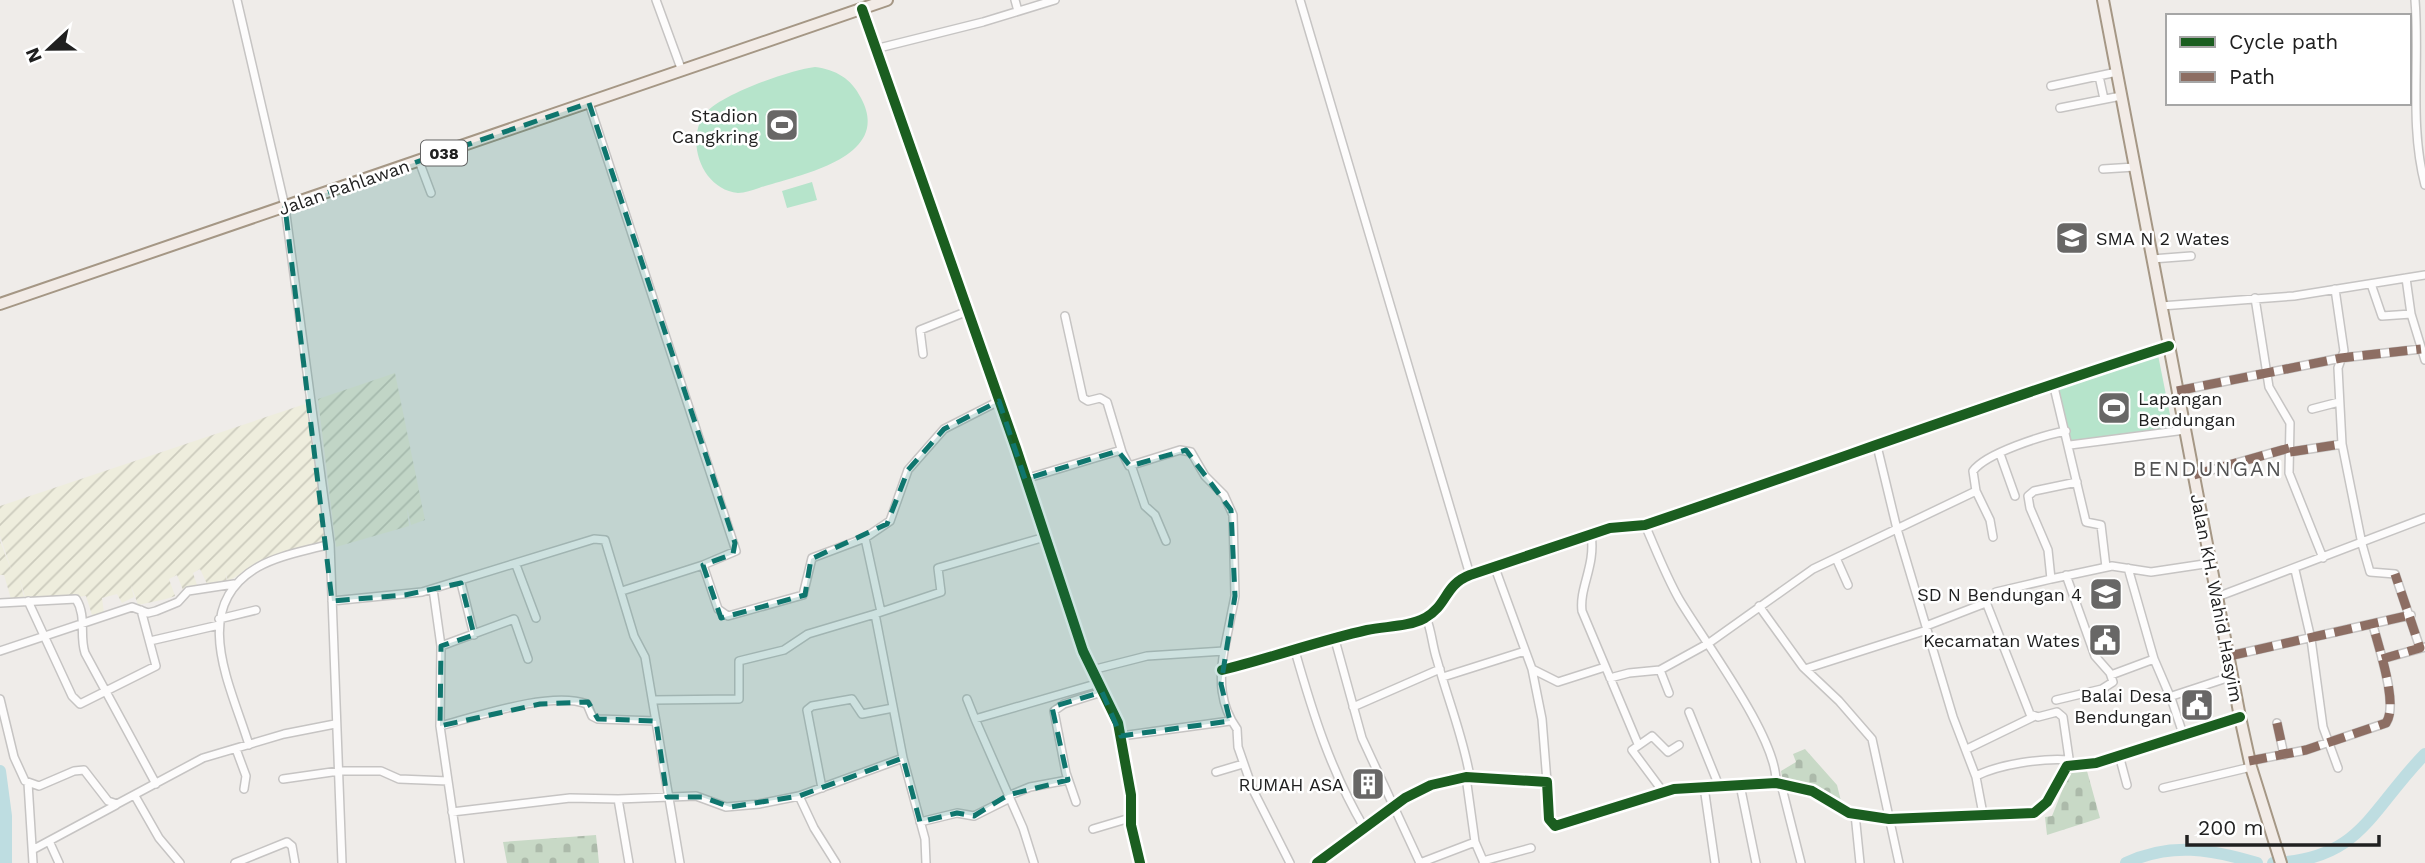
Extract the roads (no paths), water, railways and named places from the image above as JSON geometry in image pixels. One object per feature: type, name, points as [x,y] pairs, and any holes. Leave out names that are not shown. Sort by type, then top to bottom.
[{"type":"main road","name":"Jalan Pahlawan","points":[[0,304],[887,0]]},
{"type":"main road","name":"Jalan KH. Wahid Hasyim","points":[[2103,0],[2240,717],[2250,764],[2281,863]]},
{"type":"street","points":[[237,0],[285,207],[330,544],[342,863]]},
{"type":"street","points":[[656,0],[682,71]]},
{"type":"street","points":[[1015,0],[1018,11]]},
{"type":"street","points":[[875,49],[1055,0]]},
{"type":"street","points":[[1300,0],[1470,575]]},
{"type":"street","points":[[2415,0],[2418,56],[2416,145],[2425,185]]},
{"type":"street","points":[[862,9],[999,401],[1076,634],[1121,736],[1131,794],[1130,818],[1140,863]]},
{"type":"street","points":[[2051,86],[2117,72]]},
{"type":"street","points":[[2099,76],[2104,99]]},
{"type":"street","points":[[2060,108],[2121,96]]},
{"type":"street","points":[[2416,99],[2425,96]]},
{"type":"street","points":[[589,103],[735,543],[733,554],[622,591]]},
{"type":"street","points":[[419,161],[431,193]]},
{"type":"street","points":[[2103,169],[2135,167]]},
{"type":"street","points":[[2152,259],[2191,256]]},
{"type":"street","points":[[2161,306],[2335,289],[2425,275]]},
{"type":"street","points":[[2406,278],[2411,314],[2421,334],[2421,349],[2425,360]]},
{"type":"street","points":[[2371,284],[2382,316],[2411,314]]},
{"type":"street","points":[[2335,289],[2344,351],[2338,368],[2342,444],[2362,544],[2370,572],[2395,574],[2422,647],[2382,659]]},
{"type":"street","points":[[2255,298],[2266,373],[2273,396],[2290,423],[2289,473],[2323,558]]},
{"type":"street","points":[[923,354],[920,330],[968,311]]},
{"type":"street","points":[[1065,316],[1083,398],[1088,401],[1103,399],[1107,402],[1128,465],[1188,450],[1227,502],[1233,515],[1236,580],[1224,651],[1222,695],[1230,721],[1237,729],[1237,747],[1243,764],[1268,823],[1290,863]]},
{"type":"street","points":[[1222,670],[1426,617],[1443,603],[1453,583],[1470,575],[1610,528],[1645,526],[2053,383],[2169,346]]},
{"type":"street","points":[[2177,391],[2341,358],[2421,349]]},
{"type":"street","points":[[2053,383],[2070,445],[2085,522],[2101,525],[2106,567]]},
{"type":"street","points":[[703,565],[719,609],[728,616],[803,595],[811,559],[865,538],[890,521],[908,470],[943,429],[999,401]]},
{"type":"street","points":[[2312,409],[2339,402]]},
{"type":"street","points":[[2070,445],[2185,430]]},
{"type":"street","points":[[1993,537],[1990,520],[1976,491],[1974,469],[2000,454],[2066,431]]},
{"type":"street","points":[[2193,475],[2289,450],[2342,444]]},
{"type":"street","points":[[1877,446],[1897,529],[1926,628],[1953,717],[1976,776],[1983,814]]},
{"type":"street","points":[[1025,479],[1122,452]]},
{"type":"street","points":[[2000,454],[2015,496]]},
{"type":"street","points":[[1132,465],[1145,506],[1155,515],[1166,541]]},
{"type":"street","points":[[2051,579],[2048,550],[2030,508],[2028,496],[2034,491],[2077,482]]},
{"type":"street","points":[[1610,678],[1660,670],[1709,643],[1793,581],[1976,491]]},
{"type":"street","points":[[2217,597],[2295,570],[2425,518]]},
{"type":"street","points":[[1645,526],[1679,598],[1743,701],[1768,752],[1801,863]]},
{"type":"street","points":[[1591,534],[1592,567],[1581,602],[1638,744]]},
{"type":"street","points":[[653,701],[739,699],[739,661],[784,650],[808,634],[940,592],[938,568],[1045,537]]},
{"type":"street","points":[[332,601],[433,590],[603,538],[607,542],[634,636],[645,657],[680,863]]},
{"type":"street","points":[[865,538],[893,708],[926,846],[926,863]]},
{"type":"street","points":[[0,651],[132,607],[148,613],[171,607],[188,591],[234,584],[260,566],[330,544]]},
{"type":"street","points":[[1836,558],[1848,585]]},
{"type":"street","points":[[1805,669],[1926,628],[1986,602],[1996,592],[2106,567],[2159,571],[2211,563]]},
{"type":"street","points":[[516,565],[536,618]]},
{"type":"street","points":[[1495,568],[1532,669],[1542,719],[1549,819],[1555,826],[1664,793],[1704,787],[1778,783],[1812,791],[1855,814],[1889,819],[2038,812],[2047,802],[2062,771],[2070,763]]},
{"type":"street","points":[[2128,568],[2154,659],[2183,734]]},
{"type":"street","points":[[2295,570],[2311,639],[2328,743],[2337,768]]},
{"type":"street","points":[[2056,700],[2109,686],[2113,682],[2095,656],[2066,575]]},
{"type":"street","points":[[461,583],[474,635]]},
{"type":"street","points":[[234,584],[219,622],[220,650],[249,745]]},
{"type":"street","points":[[433,590],[441,646],[440,726],[460,863]]},
{"type":"street","points":[[0,603],[72,597],[80,605],[84,650],[156,784]]},
{"type":"street","points":[[28,601],[75,702],[85,703],[156,666],[141,610]]},
{"type":"street","points":[[1986,602],[2033,717]]},
{"type":"street","points":[[1759,606],[1805,669],[1839,701],[1872,739],[1899,863]]},
{"type":"street","points":[[150,641],[256,610]]},
{"type":"street","points":[[2229,656],[2411,615]]},
{"type":"street","points":[[1426,617],[1458,722],[1468,777],[1475,842],[1483,862],[1531,848]]},
{"type":"street","points":[[441,646],[514,619],[528,659]]},
{"type":"street","points":[[2163,788],[2381,727],[2389,719],[2389,689],[2373,625]]},
{"type":"street","points":[[1335,640],[1353,708],[1375,771],[1395,805],[1420,863],[1475,842]]},
{"type":"street","points":[[1092,670],[1147,656],[1224,651]]},
{"type":"street","points":[[1295,651],[1329,759],[1343,793],[1365,829]]},
{"type":"street","points":[[1353,708],[1441,673],[1525,651]]},
{"type":"street","points":[[2111,676],[2154,659]]},
{"type":"street","points":[[1532,669],[1558,682],[1605,667]]},
{"type":"street","points":[[1660,670],[1669,693]]},
{"type":"street","points":[[2169,697],[2233,676]]},
{"type":"street","points":[[975,719],[1098,683]]},
{"type":"street","points":[[1076,802],[1068,780],[1054,711],[1064,704],[1102,692]]},
{"type":"street","points":[[0,699],[14,757],[28,783],[33,863]]},
{"type":"street","points":[[822,788],[807,710],[812,706],[850,699],[862,714],[893,708]]},
{"type":"street","points":[[967,699],[1034,863]]},
{"type":"street","points":[[440,726],[503,710],[558,702],[587,704],[592,716],[598,719],[656,721]]},
{"type":"street","points":[[1689,712],[1719,786]]},
{"type":"street","points":[[1966,749],[2033,717],[2061,714],[2070,763]]},
{"type":"street","points":[[1976,776],[1996,769],[2052,760],[2091,764],[2240,717]]},
{"type":"street","points":[[1121,736],[1230,721]]},
{"type":"street","points":[[2277,723],[2284,755]]},
{"type":"street","points":[[34,849],[193,762],[285,734],[335,724]]},
{"type":"street","points":[[1664,793],[1632,750],[1652,736],[1668,752],[1679,745]]},
{"type":"street","points":[[236,749],[246,776],[244,789]]},
{"type":"street","points":[[2119,755],[2127,785]]},
{"type":"street","points":[[452,812],[560,799],[667,797],[702,797],[730,807],[799,796],[903,758]]},
{"type":"street","points":[[1216,772],[1243,764]]},
{"type":"street","points":[[28,783],[39,786],[74,771],[84,770],[108,801],[117,804]]},
{"type":"street","points":[[284,779],[339,771],[381,771],[399,779],[448,781]]},
{"type":"street","points":[[1317,863],[1395,805],[1431,785],[1468,777],[1547,782]]},
{"type":"street","points":[[920,822],[957,813],[974,816],[1038,785],[1068,780]]},
{"type":"street","points":[[1740,785],[1756,863]]},
{"type":"street","points":[[1704,787],[1715,863]]},
{"type":"street","points":[[135,796],[159,838],[180,863]]},
{"type":"street","points":[[799,796],[814,828],[836,863]]},
{"type":"street","points":[[618,799],[629,863]]},
{"type":"street","points":[[1855,814],[1860,863]]},
{"type":"street","points":[[1093,829],[1130,818]]},
{"type":"street","points":[[49,841],[59,863]]},
{"type":"street","points":[[235,863],[288,842],[292,846],[295,863]]},
{"type":"waterway","points":[[2273,863],[2303,860],[2326,853],[2345,842],[2376,812],[2425,754]]},
{"type":"waterway","points":[[0,771],[6,816],[6,863]]},
{"type":"waterway","points":[[2126,863],[2143,856],[2175,850],[2207,851],[2257,863]]},
{"type":"place","name":"Stadion Cangkring","points":[[782,125]]},
{"type":"place","name":"SMA N 2 Wates","points":[[2072,238]]},
{"type":"place","name":"Lapangan Bendungan","points":[[2114,408]]},
{"type":"place","name":"SD N Bendungan 4","points":[[2106,594]]},
{"type":"place","name":"Kecamatan Wates","points":[[2105,640]]},
{"type":"place","name":"Balai Desa Bendungan","points":[[2197,705]]},
{"type":"place","name":"RUMAH ASA","points":[[1368,784]]},
{"type":"district","name":"BENDUNGAN","points":[[2208,468]]}]
